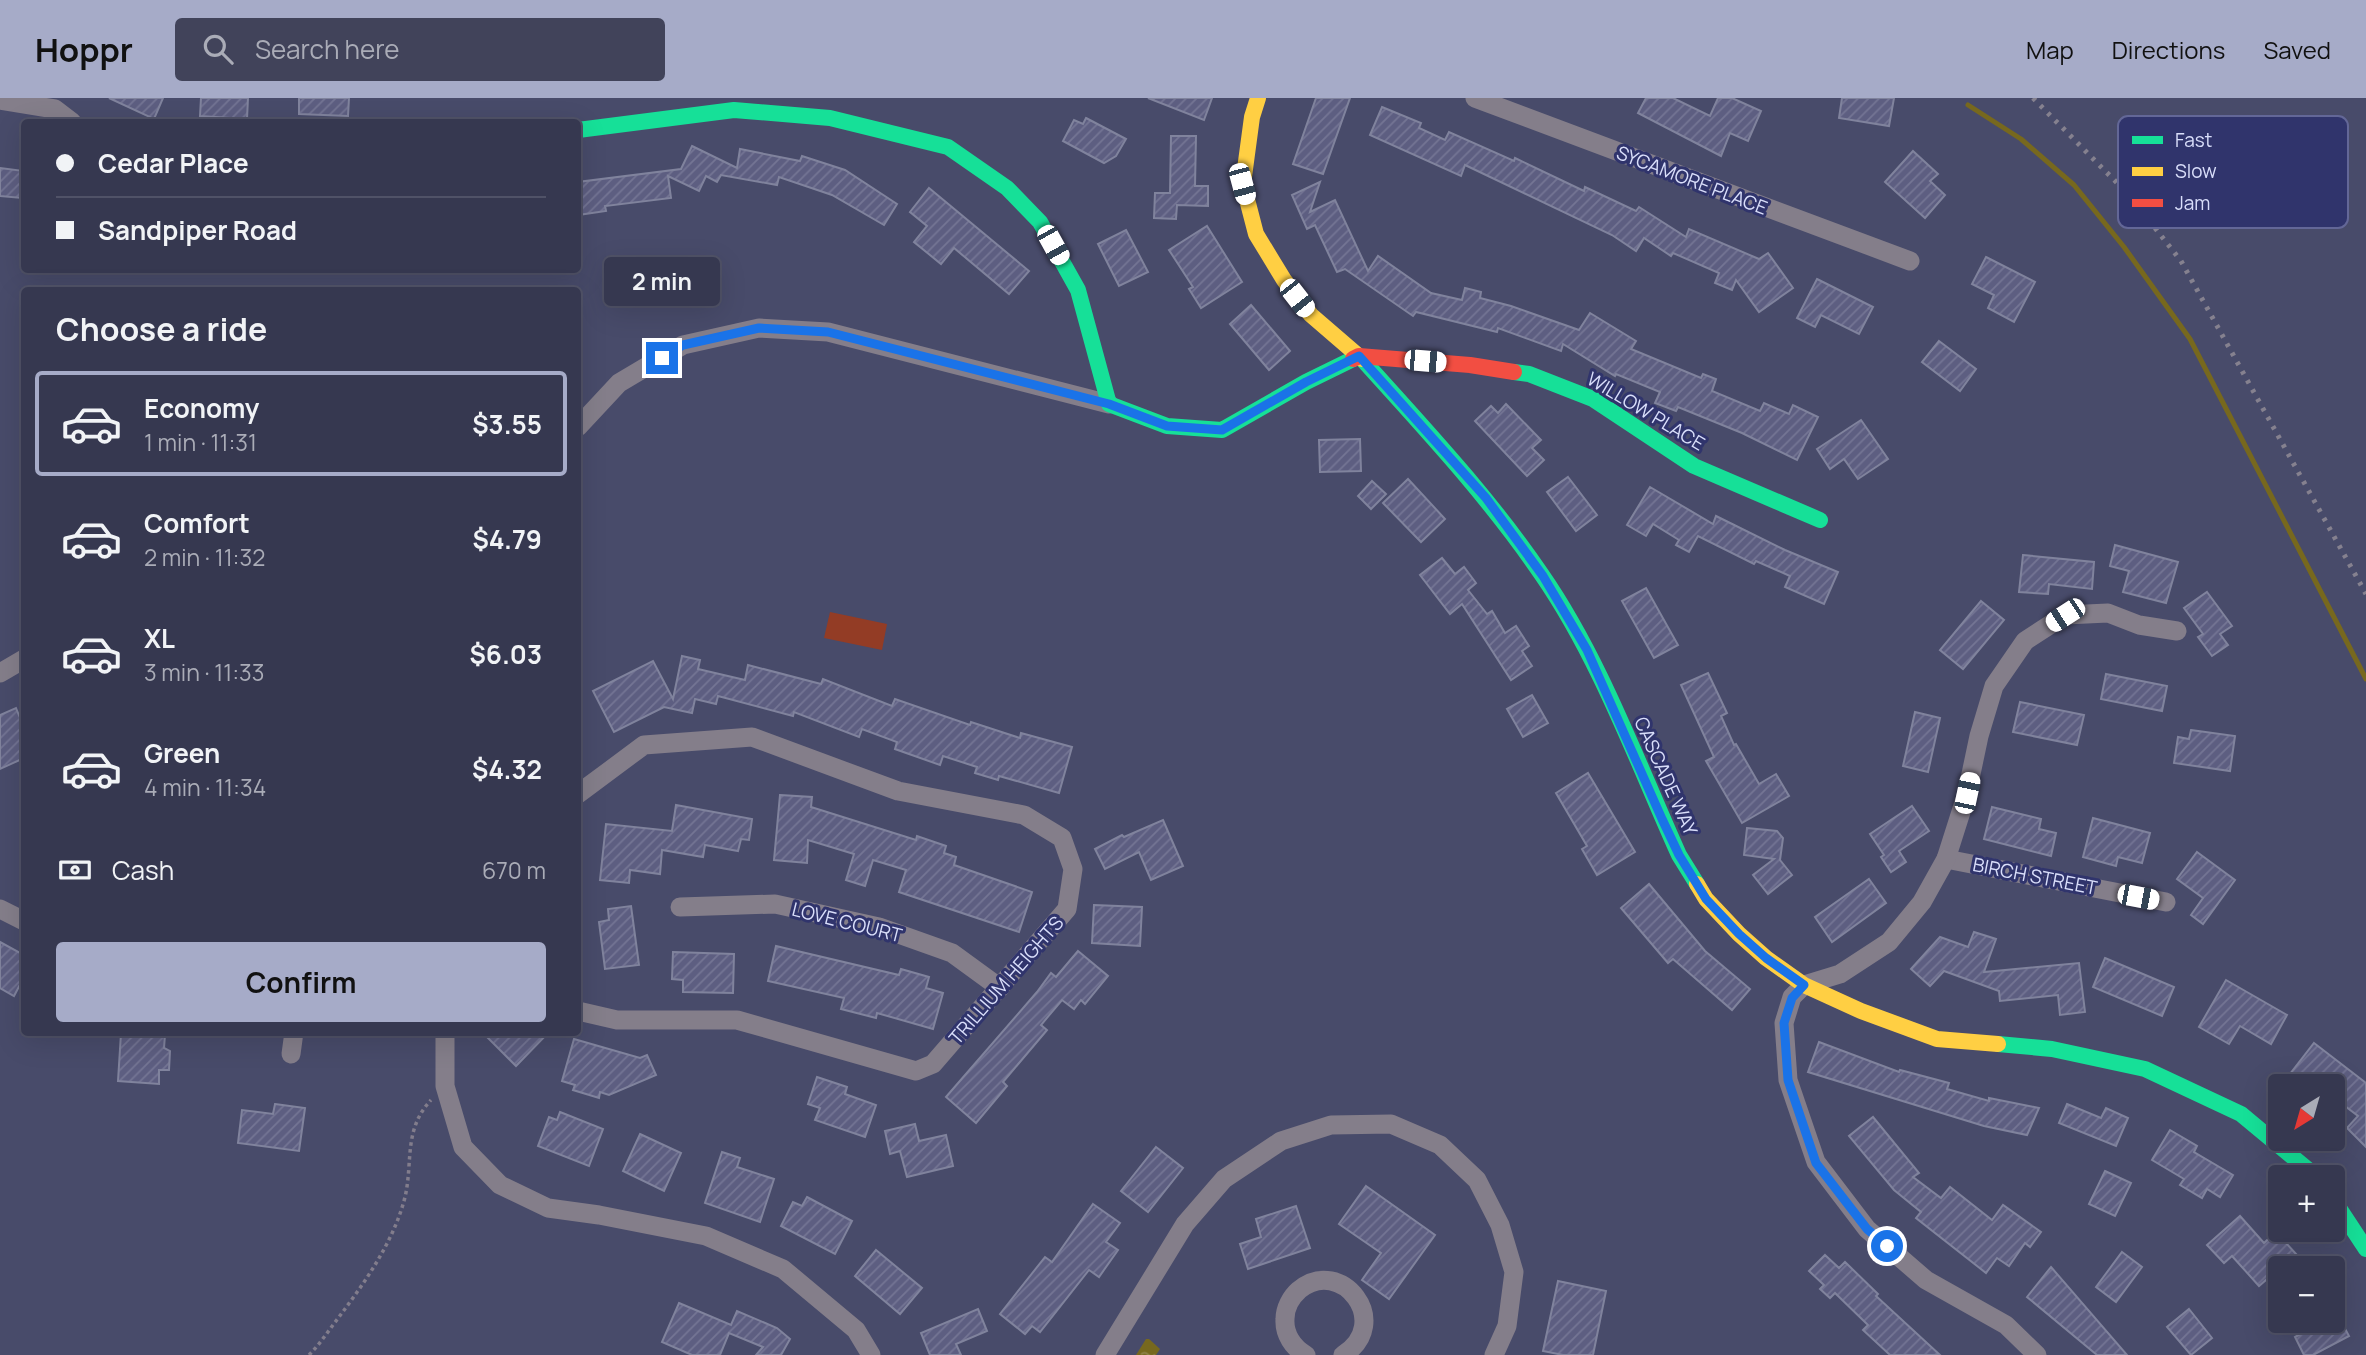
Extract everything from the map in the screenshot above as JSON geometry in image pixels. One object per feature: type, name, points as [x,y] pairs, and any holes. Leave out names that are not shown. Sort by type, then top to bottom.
[{"type":"street","name":"CASCADE WAY","points":[[1258,98],[1252,117],[1242,184],[1256,234],[1284,281],[1311,315],[1359,356],[1486,498],[1543,576],[1587,650],[1674,845],[1706,899],[1739,934],[1766,958],[1804,985],[1861,1011],[1937,1039],[2052,1048],[2145,1069],[2241,1114],[2302,1165]]},
{"type":"street","name":"SYCAMORE PLACE","points":[[1475,98],[1910,261]]},
{"type":"street","points":[[0,100],[55,109],[68,119]]},
{"type":"street","points":[[581,130],[734,110],[830,118],[948,147],[1007,188],[1040,222],[1078,290],[1109,404]]},
{"type":"street","points":[[581,424],[619,383],[683,345],[759,328],[828,332],[1109,404],[1167,426],[1222,430],[1306,382],[1359,356]]},
{"type":"street","name":"WILLOW PLACE","points":[[1359,356],[1470,365],[1530,374],[1593,399],[1694,466],[1820,520]]},
{"type":"street","points":[[2037,1355],[2006,1325],[1926,1280],[1867,1229],[1816,1163],[1788,1080],[1784,1023],[1792,998],[1804,985],[1840,974],[1889,943],[1922,902],[1946,859],[1967,793],[1979,736],[1994,686],[2025,641],[2065,615],[2108,613],[2139,625],[2177,631]]},
{"type":"street","points":[[0,673],[21,661]]},
{"type":"street","name":"TRILLIUM HEIGHTS","points":[[581,792],[644,746],[752,737],[898,791],[1024,815],[1062,838],[1073,869],[1067,909],[933,1064],[916,1071],[737,1020],[617,1020],[581,1012]]},
{"type":"street","name":"BIRCH STREET","points":[[1946,859],[2165,902]]},
{"type":"street","name":"LOVE COURT","points":[[680,907],[775,904],[879,927],[952,953],[1000,988]]},
{"type":"street","points":[[0,909],[21,920]]},
{"type":"street","points":[[291,1054],[293,1036]]},
{"type":"street","points":[[445,1036],[445,1086],[463,1147],[500,1185],[548,1208],[706,1236],[783,1269],[856,1330],[871,1355]]},
{"type":"street","points":[[1105,1355],[1185,1224],[1224,1179],[1281,1141],[1331,1125],[1391,1124],[1440,1145],[1477,1180],[1500,1225],[1514,1272],[1507,1326],[1494,1355]]},
{"type":"street","points":[[2345,1217],[2366,1249]]},
{"type":"street","points":[[1302,1354],[1286,1332],[1287,1308],[1292,1297],[1301,1288],[1324,1281],[1349,1289],[1358,1299],[1363,1312],[1364,1326],[1360,1339],[1352,1350],[1343,1355]]},
{"type":"path","points":[[309,1355],[361,1288],[394,1232],[405,1198],[412,1134],[420,1112],[445,1086]]},
{"type":"shaded area","points":[[830,612],[887,624],[882,650],[824,638]]},
{"type":"water","points":[[1146,1339],[1160,1349],[1156,1355],[1136,1355]]},
{"type":"building","points":[[109,98],[163,98],[154,119]]},
{"type":"building","points":[[201,98],[248,98],[247,119],[200,116]]},
{"type":"building","points":[[299,98],[349,98],[348,116],[299,114]]},
{"type":"building","points":[[1148,98],[1212,98],[1204,120]]},
{"type":"building","points":[[1316,98],[1350,98],[1323,174],[1293,164]]},
{"type":"building","points":[[1646,98],[1673,98],[1710,116],[1718,98],[1732,98],[1761,111],[1748,141],[1730,133],[1721,156],[1638,113]]},
{"type":"building","points":[[1842,98],[1894,98],[1889,126],[1839,118]]},
{"type":"building","points":[[1382,107],[1421,123],[1419,128],[1445,140],[1449,132],[1514,161],[1515,158],[1584,191],[1585,187],[1636,211],[1639,207],[1686,237],[1689,229],[1759,259],[1768,253],[1793,288],[1759,312],[1736,280],[1732,290],[1715,283],[1719,273],[1673,253],[1671,256],[1644,238],[1636,251],[1612,235],[1465,165],[1461,176],[1370,135]]},
{"type":"building","points":[[1086,118],[1126,139],[1116,156],[1104,163],[1063,141],[1074,120],[1083,124]]},
{"type":"building","points":[[1171,136],[1196,136],[1195,186],[1208,186],[1208,206],[1177,205],[1176,219],[1154,218],[1155,193],[1170,193]]},
{"type":"building","points":[[692,146],[737,168],[740,149],[800,161],[802,156],[845,170],[897,204],[884,225],[832,195],[779,177],[777,185],[721,175],[717,182],[706,176],[699,191],[668,176],[671,198],[605,206],[606,211],[581,215],[581,182],[681,169]]},
{"type":"building","points":[[1913,151],[1938,174],[1930,181],[1945,195],[1925,218],[1885,182]]},
{"type":"building","points":[[0,168],[21,171],[21,198],[0,196]]},
{"type":"building","points":[[1320,182],[1310,212],[1335,200],[1368,271],[1378,256],[1431,293],[1462,300],[1465,288],[1481,292],[1480,298],[1579,330],[1590,313],[1636,341],[1631,349],[1701,378],[1703,374],[1716,379],[1712,391],[1760,411],[1764,403],[1789,414],[1793,405],[1818,417],[1797,460],[1742,433],[1678,407],[1676,411],[1655,403],[1660,392],[1616,374],[1615,376],[1563,344],[1561,351],[1498,328],[1497,332],[1416,312],[1413,316],[1345,269],[1337,272],[1315,225],[1307,229],[1292,195]]},
{"type":"building","points":[[929,188],[1029,271],[1009,294],[954,248],[941,264],[914,242],[927,226],[910,212]]},
{"type":"building","points":[[1207,226],[1242,282],[1201,308],[1189,289],[1193,287],[1169,250]]},
{"type":"building","points":[[1126,230],[1148,272],[1119,286],[1098,244]]},
{"type":"building","points":[[1986,257],[2035,282],[2014,322],[1988,308],[1994,295],[1972,284]]},
{"type":"building","points":[[1817,279],[1873,307],[1859,334],[1821,315],[1815,327],[1797,318]]},
{"type":"building","points":[[1251,305],[1290,351],[1269,370],[1230,324]]},
{"type":"building","points":[[1939,341],[1976,369],[1960,391],[1922,362]]},
{"type":"building","points":[[1506,404],[1541,440],[1532,448],[1544,460],[1527,476],[1475,421],[1491,406],[1498,413]]},
{"type":"building","points":[[1861,420],[1888,459],[1858,479],[1844,459],[1830,469],[1817,449]]},
{"type":"building","points":[[1360,439],[1361,471],[1320,472],[1319,440]]},
{"type":"building","points":[[1568,477],[1597,515],[1576,531],[1547,492]]},
{"type":"building","points":[[1408,479],[1445,519],[1421,542],[1383,503]]},
{"type":"building","points":[[1372,481],[1386,494],[1371,509],[1358,496]]},
{"type":"building","points":[[1650,487],[1713,524],[1716,516],[1785,550],[1838,572],[1824,604],[1785,587],[1790,576],[1756,561],[1754,564],[1698,536],[1689,552],[1676,545],[1679,540],[1653,524],[1646,536],[1627,525]]},
{"type":"building","points":[[2115,545],[2178,562],[2166,603],[2123,592],[2129,571],[2110,566]]},
{"type":"building","points":[[2023,555],[2094,562],[2092,589],[2049,584],[2048,594],[2019,592]]},
{"type":"building","points":[[1442,558],[1455,574],[1464,567],[1476,583],[1468,590],[1487,614],[1492,611],[1505,633],[1516,626],[1529,646],[1522,651],[1532,666],[1511,680],[1462,604],[1450,614],[1420,575]]},
{"type":"building","points":[[1646,588],[1678,645],[1654,658],[1622,601]]},
{"type":"building","points":[[2207,592],[2232,626],[2220,634],[2228,645],[2212,656],[2198,637],[2203,634],[2184,608]]},
{"type":"building","points":[[1981,601],[2004,620],[1963,669],[1940,650]]},
{"type":"building","points":[[682,656],[700,660],[698,669],[745,680],[748,665],[821,684],[823,679],[892,706],[895,699],[970,725],[971,722],[1020,738],[1021,733],[1072,747],[1059,793],[999,776],[998,780],[975,773],[977,767],[943,756],[940,765],[895,749],[897,742],[862,729],[859,737],[794,712],[793,716],[718,696],[716,704],[695,699],[692,713],[664,707],[614,732],[593,691],[653,661],[673,699]]},
{"type":"building","points":[[1708,673],[1727,713],[1721,716],[1734,745],[1736,744],[1759,784],[1776,774],[1789,796],[1742,823],[1706,761],[1714,757],[1681,685]]},
{"type":"building","points":[[2106,674],[2167,686],[2162,711],[2101,699]]},
{"type":"building","points":[[1532,695],[1548,723],[1523,737],[1507,709]]},
{"type":"building","points":[[2020,702],[2084,715],[2077,745],[2013,732]]},
{"type":"building","points":[[16,708],[21,720],[21,759],[0,769],[0,715]]},
{"type":"building","points":[[1915,712],[1940,718],[1928,772],[1903,766]]},
{"type":"building","points":[[2191,730],[2235,736],[2230,771],[2174,763],[2178,737],[2189,739]]},
{"type":"building","points":[[1588,773],[1635,852],[1597,875],[1582,849],[1587,846],[1556,793]]},
{"type":"building","points":[[780,795],[812,797],[811,807],[916,840],[917,836],[946,846],[944,853],[956,857],[954,865],[1032,892],[1019,932],[899,892],[906,870],[873,860],[865,886],[846,880],[854,854],[808,840],[807,863],[774,860]]},
{"type":"building","points":[[676,805],[752,819],[749,840],[741,839],[738,851],[705,845],[703,857],[662,850],[660,874],[630,870],[629,883],[600,880],[606,824],[672,831]]},
{"type":"building","points":[[1912,806],[1929,831],[1899,851],[1906,862],[1891,872],[1870,834]]},
{"type":"building","points":[[1992,807],[2041,819],[2039,829],[2056,833],[2051,856],[1984,839]]},
{"type":"building","points":[[2093,818],[2150,833],[2142,863],[2118,857],[2116,866],[2083,857]]},
{"type":"building","points":[[1163,820],[1183,866],[1151,880],[1139,852],[1105,869],[1095,849],[1122,835],[1124,837]]},
{"type":"building","points":[[1747,828],[1777,831],[1783,838],[1780,860],[1792,875],[1768,894],[1753,875],[1774,859],[1744,855]]},
{"type":"building","points":[[2197,852],[2235,880],[2203,924],[2191,915],[2203,898],[2177,879]]},
{"type":"building","points":[[1869,879],[1886,903],[1832,942],[1815,917]]},
{"type":"building","points":[[1649,884],[1705,951],[1750,989],[1732,1010],[1673,959],[1668,963],[1621,908]]},
{"type":"building","points":[[1094,905],[1142,907],[1140,946],[1092,943]]},
{"type":"building","points":[[631,906],[639,965],[605,969],[599,922],[609,920],[608,909]]},
{"type":"building","points":[[1974,932],[1996,939],[1984,972],[2079,963],[2085,1012],[2060,1015],[2058,995],[2000,1001],[1999,991],[1944,971],[1930,986],[1911,969],[1940,937],[1968,947]]},
{"type":"building","points":[[0,942],[21,953],[21,983],[14,996],[0,988]]},
{"type":"building","points":[[776,946],[899,975],[901,969],[929,977],[926,988],[943,993],[933,1029],[877,1013],[876,1018],[841,1009],[844,998],[768,981]]},
{"type":"building","points":[[1078,951],[1108,976],[1085,1004],[1081,1000],[1074,1009],[1062,1000],[1041,1025],[1047,1030],[1003,1082],[1007,1086],[976,1123],[946,1097],[1051,973],[1056,977]]},
{"type":"building","points":[[673,952],[734,954],[733,993],[683,992],[683,980],[672,979]]},
{"type":"building","points":[[2105,958],[2174,987],[2162,1016],[2093,987]]},
{"type":"building","points":[[2226,980],[2287,1015],[2271,1044],[2240,1026],[2229,1044],[2199,1027]]},
{"type":"building","points":[[121,1036],[165,1036],[164,1048],[170,1051],[169,1070],[159,1070],[159,1084],[118,1081]]},
{"type":"building","points":[[486,1036],[545,1036],[516,1066]]},
{"type":"building","points":[[574,1039],[640,1058],[647,1055],[656,1075],[609,1095],[600,1092],[599,1098],[573,1090],[575,1085],[562,1081]]},
{"type":"building","points":[[1819,1042],[1899,1072],[1900,1070],[1949,1083],[1947,1089],[1989,1101],[1989,1098],[2039,1108],[2027,1135],[1984,1126],[1808,1072]]},
{"type":"building","points":[[2314,1043],[2366,1083],[2366,1147],[2347,1128],[2358,1116],[2345,1106],[2345,1074],[2290,1074]]},
{"type":"building","points":[[817,1077],[847,1087],[845,1094],[876,1105],[865,1137],[815,1120],[820,1108],[808,1104]]},
{"type":"building","points":[[275,1104],[305,1108],[299,1151],[238,1143],[242,1110],[273,1114]]},
{"type":"building","points":[[2067,1104],[2101,1118],[2106,1108],[2128,1118],[2116,1146],[2059,1123]]},
{"type":"building","points":[[560,1112],[603,1129],[589,1166],[538,1146],[549,1117],[557,1120]]},
{"type":"building","points":[[1873,1117],[1919,1173],[1913,1177],[1941,1198],[1950,1187],[1992,1220],[2003,1205],[2041,1232],[2030,1247],[2025,1243],[2009,1266],[1997,1258],[1986,1273],[1916,1218],[1921,1212],[1894,1190],[1849,1136]]},
{"type":"building","points":[[915,1124],[919,1141],[946,1135],[953,1166],[907,1177],[900,1151],[890,1154],[885,1131]]},
{"type":"building","points":[[2170,1130],[2197,1146],[2194,1152],[2233,1175],[2220,1197],[2207,1189],[2202,1198],[2180,1185],[2184,1179],[2152,1160]]},
{"type":"building","points":[[640,1134],[681,1153],[664,1191],[623,1171]]},
{"type":"building","points":[[1156,1147],[1183,1168],[1148,1212],[1121,1191]]},
{"type":"building","points":[[722,1152],[740,1158],[737,1167],[774,1179],[760,1222],[705,1203]]},
{"type":"building","points":[[2105,1171],[2131,1183],[2115,1216],[2089,1204]]},
{"type":"building","points":[[1366,1186],[1435,1235],[1389,1299],[1362,1280],[1381,1253],[1339,1224]]},
{"type":"building","points":[[807,1197],[852,1221],[835,1254],[781,1226],[793,1202],[802,1206]]},
{"type":"building","points":[[1093,1204],[1120,1223],[1106,1242],[1118,1250],[1099,1277],[1089,1270],[1040,1332],[1032,1326],[1025,1334],[1000,1314],[1045,1257],[1052,1262]]},
{"type":"building","points":[[1296,1206],[1310,1248],[1248,1269],[1240,1244],[1261,1237],[1256,1219]]},
{"type":"building","points":[[2240,1216],[2264,1243],[2268,1239],[2268,1242],[2285,1242],[2296,1254],[2268,1256],[2268,1278],[2259,1286],[2232,1256],[2224,1263],[2207,1245]]},
{"type":"building","points":[[876,1250],[922,1288],[900,1314],[855,1276]]},
{"type":"building","points":[[2122,1252],[2142,1267],[2116,1302],[2096,1287]]},
{"type":"building","points":[[1825,1255],[1839,1268],[1845,1262],[1878,1294],[1876,1296],[1940,1355],[1890,1355],[1863,1330],[1868,1325],[1835,1293],[1830,1298],[1820,1289],[1824,1285],[1809,1271]]},
{"type":"building","points":[[2051,1267],[2127,1355],[2097,1355],[2027,1297]]},
{"type":"building","points":[[1558,1281],[1606,1291],[1593,1355],[1563,1355],[1543,1351]]},
{"type":"building","points":[[679,1303],[731,1325],[737,1311],[777,1328],[790,1339],[781,1355],[756,1355],[763,1347],[729,1333],[720,1355],[692,1355],[662,1342]]},
{"type":"building","points":[[978,1309],[987,1331],[956,1344],[961,1355],[930,1355],[921,1333]]},
{"type":"building","points":[[2189,1309],[2212,1338],[2191,1355],[2167,1327]]},
{"type":"building","points":[[2345,1328],[2349,1336],[2313,1355],[2304,1355],[2295,1337],[2302,1333],[2345,1333]]},
{"type":"waterway","points":[[1968,105],[2021,139],[2074,185],[2124,247],[2190,339],[2366,679]]},
{"type":"railway","points":[[2033,98],[2118,184]]},
{"type":"railway","points":[[2155,228],[2181,261],[2366,594]]},
{"type":"traffic: fast","points":[[581,130],[734,110],[830,118],[948,147],[1007,188],[1040,222],[1078,290],[1109,404],[1167,426],[1222,430],[1306,382],[1353,359]]},
{"type":"traffic: fast","points":[[1362,359],[1478,491],[1522,546],[1563,607],[1600,676],[1679,855],[1697,884]]},
{"type":"traffic: fast","points":[[1514,372],[1529,374],[1593,399],[1694,466],[1820,520]]},
{"type":"traffic: fast","points":[[1998,1044],[2052,1049],[2145,1069],[2241,1114],[2302,1165]]},
{"type":"traffic: fast","points":[[2345,1217],[2366,1249]]},
{"type":"traffic: slow","points":[[1258,98],[1252,117],[1243,184],[1256,234],[1284,280],[1311,315],[1362,359]]},
{"type":"traffic: slow","points":[[1697,884],[1706,899],[1739,934],[1766,958],[1804,985],[1861,1011],[1937,1039],[1998,1044]]},
{"type":"traffic: jam","points":[[1353,359],[1359,356],[1470,365],[1514,372]]},
{"type":"route","points":[[662,358],[683,345],[759,328],[828,332],[1109,404],[1167,426],[1222,430],[1306,382],[1359,356],[1486,498],[1543,576],[1587,650],[1653,801],[1679,855],[1706,899],[1766,958],[1804,985],[1792,998],[1784,1023],[1788,1080],[1816,1163],[1867,1229],[1887,1246]]}]
